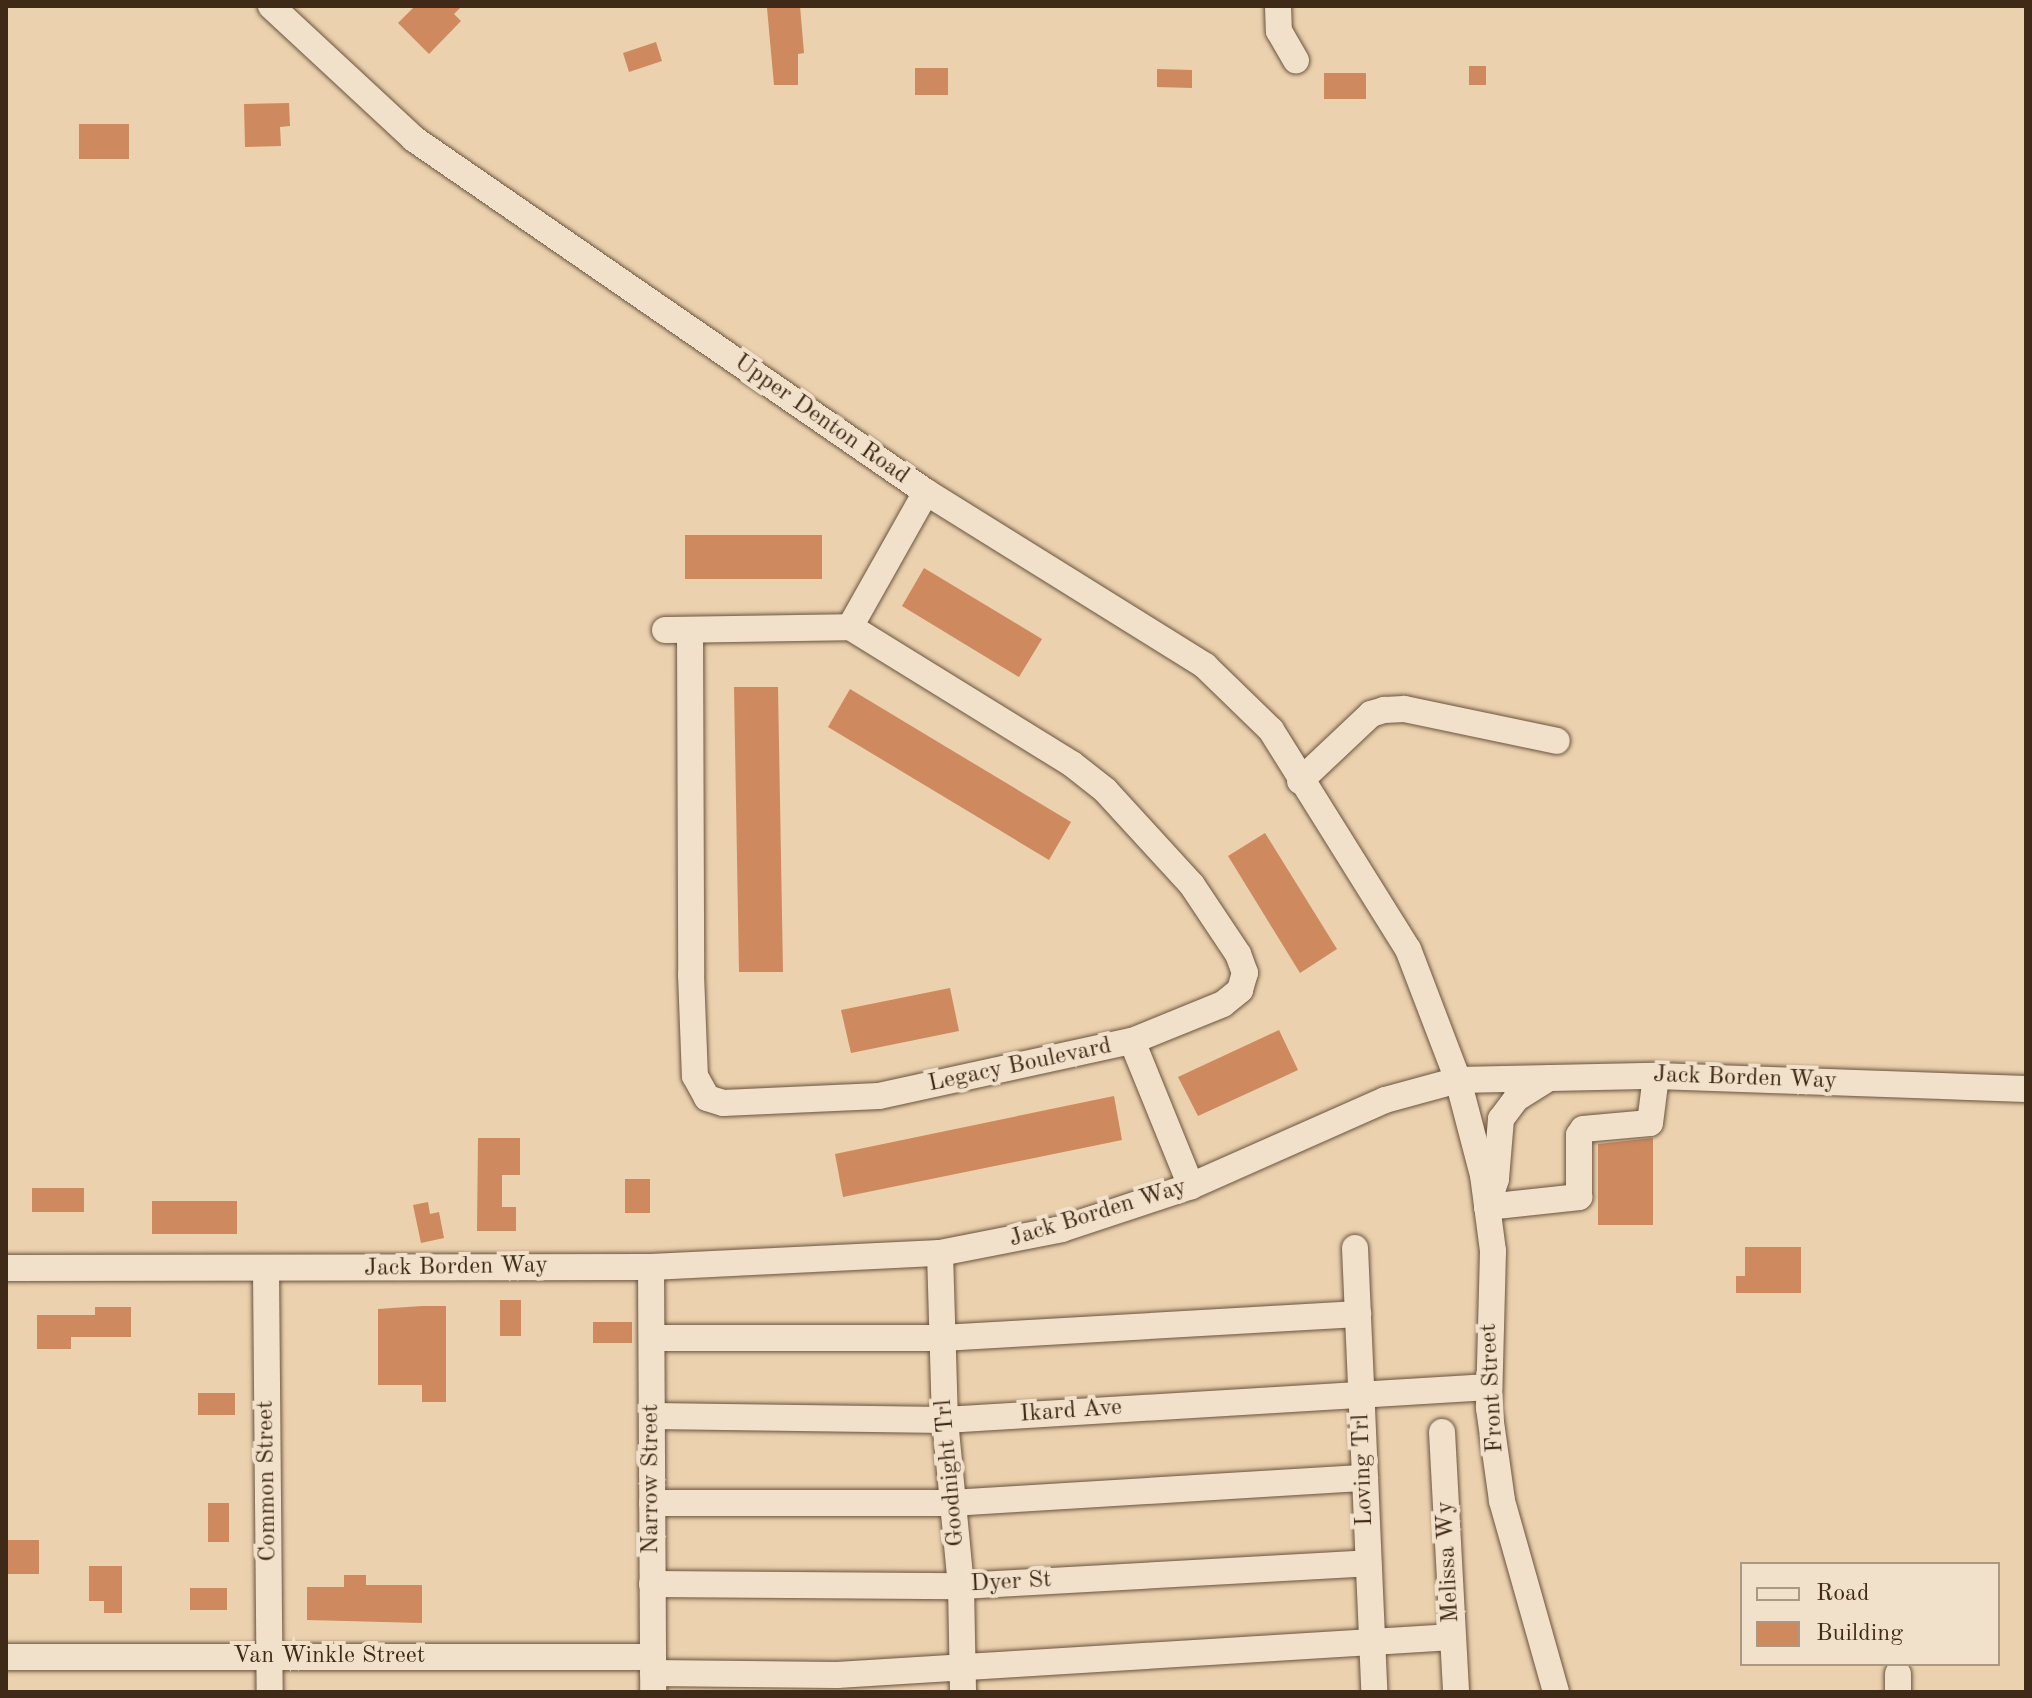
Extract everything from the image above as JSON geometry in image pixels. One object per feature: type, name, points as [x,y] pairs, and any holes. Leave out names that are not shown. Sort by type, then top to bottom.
[{"type":"street","points":[[1278,6],[1279,31],[1296,60]]},
{"type":"street","name":"Upper Denton Road","points":[[287,11],[414,139],[926,492],[1205,666],[1271,730],[1300,781],[1408,949],[1458,1080]]},
{"type":"street","points":[[850,627],[926,492]]},
{"type":"street","name":"Legacy Boulevard","points":[[850,627],[1072,764],[1105,790],[1192,885],[1238,954],[1245,973],[1240,990],[1223,1004],[1132,1041],[879,1096],[723,1103],[707,1098],[695,1076],[677,630],[850,627]]},
{"type":"street","points":[[1300,781],[1371,714],[1384,710],[1404,709],[1557,741]]},
{"type":"street","points":[[1132,1041],[1191,1186]]},
{"type":"street","points":[[1549,1078],[1516,1099],[1501,1119],[1496,1179],[1487,1207],[1579,1197],[1579,1135],[1583,1129],[1650,1123],[1656,1076]]},
{"type":"street","name":"Jack Borden Way","points":[[6,1268],[266,1270],[651,1267],[940,1253],[1062,1229],[1191,1186],[1385,1100],[1458,1080],[1656,1076],[2026,1089]]},
{"type":"street","name":"Front Street","points":[[1458,1080],[1487,1207],[1493,1251],[1489,1387],[1502,1501],[1556,1692]]},
{"type":"street","name":"Loving Trl","points":[[1355,1248],[1374,1692]]},
{"type":"street","name":"Goodnight Trl","points":[[940,1253],[945,1420],[961,1586],[963,1680]]},
{"type":"street","name":"Narrow Street","points":[[651,1267],[653,1674]]},
{"type":"street","name":"Common Street","points":[[266,1270],[270,1692]]},
{"type":"street","points":[[652,1338],[942,1338],[1358,1314]]},
{"type":"street","name":"Ikard Ave","points":[[652,1416],[945,1420],[1489,1387]]},
{"type":"street","name":"Melissa Wy","points":[[1442,1432],[1456,1692]]},
{"type":"street","points":[[652,1503],[951,1503],[1365,1478]]},
{"type":"street","name":"Dyer St","points":[[652,1584],[961,1586],[1368,1563]]},
{"type":"street","name":"Van Winkle Street","points":[[6,1657],[270,1657],[653,1674],[837,1675],[963,1680],[1453,1637]]},
{"type":"building","points":[[415,6],[462,6],[454,14],[461,21],[429,54],[398,23]]},
{"type":"building","points":[[800,6],[804,53],[798,54],[798,85],[774,85],[767,8]]},
{"type":"building","points":[[656,42],[662,61],[629,72],[623,53]]},
{"type":"building","points":[[1469,66],[1486,66],[1486,85],[1469,85]]},
{"type":"building","points":[[915,68],[948,68],[948,95],[915,95]]},
{"type":"building","points":[[1157,69],[1192,70],[1192,88],[1157,87]]},
{"type":"building","points":[[1324,73],[1366,73],[1366,99],[1324,99]]},
{"type":"building","points":[[289,103],[290,126],[280,127],[281,146],[245,147],[244,104]]},
{"type":"building","points":[[79,124],[129,124],[129,159],[79,159]]},
{"type":"building","points":[[685,535],[822,535],[822,579],[685,579]]},
{"type":"building","points":[[924,568],[1042,639],[1019,677],[902,606]]},
{"type":"building","points":[[734,687],[778,687],[783,972],[739,972]]},
{"type":"building","points":[[850,689],[1071,822],[1049,860],[828,727]]},
{"type":"building","points":[[1265,833],[1337,949],[1300,973],[1228,856]]},
{"type":"building","points":[[950,988],[959,1031],[851,1053],[841,1010]]},
{"type":"building","points":[[1279,1030],[1298,1070],[1198,1116],[1178,1077]]},
{"type":"building","points":[[1114,1096],[1122,1140],[843,1197],[835,1154]]},
{"type":"building","points":[[478,1138],[520,1138],[520,1175],[502,1175],[502,1207],[516,1207],[516,1231],[477,1231]]},
{"type":"building","points":[[1653,1138],[1653,1225],[1598,1225],[1598,1144]]},
{"type":"building","points":[[625,1179],[650,1179],[650,1213],[625,1213]]},
{"type":"building","points":[[32,1188],[84,1188],[84,1212],[32,1212]]},
{"type":"building","points":[[152,1201],[237,1201],[237,1234],[152,1234]]},
{"type":"building","points":[[428,1202],[430,1214],[439,1212],[444,1238],[421,1243],[413,1205]]},
{"type":"building","points":[[1745,1247],[1801,1247],[1801,1293],[1736,1293],[1736,1276],[1745,1276]]},
{"type":"building","points":[[500,1300],[521,1300],[521,1336],[500,1336]]},
{"type":"building","points":[[446,1306],[446,1402],[422,1402],[422,1385],[378,1385],[378,1309]]},
{"type":"building","points":[[95,1307],[131,1307],[131,1337],[71,1337],[71,1349],[37,1349],[37,1315],[95,1315]]},
{"type":"building","points":[[593,1322],[632,1322],[632,1343],[593,1343]]},
{"type":"building","points":[[198,1393],[235,1393],[235,1415],[198,1415]]},
{"type":"building","points":[[208,1503],[229,1503],[229,1542],[208,1542]]},
{"type":"building","points":[[6,1540],[39,1540],[39,1574],[6,1574]]},
{"type":"building","points":[[89,1566],[122,1566],[122,1613],[104,1613],[104,1601],[89,1601]]},
{"type":"building","points":[[344,1575],[366,1575],[366,1585],[422,1585],[422,1623],[307,1620],[307,1587],[344,1587]]},
{"type":"building","points":[[190,1588],[227,1588],[227,1610],[190,1610]]}]
